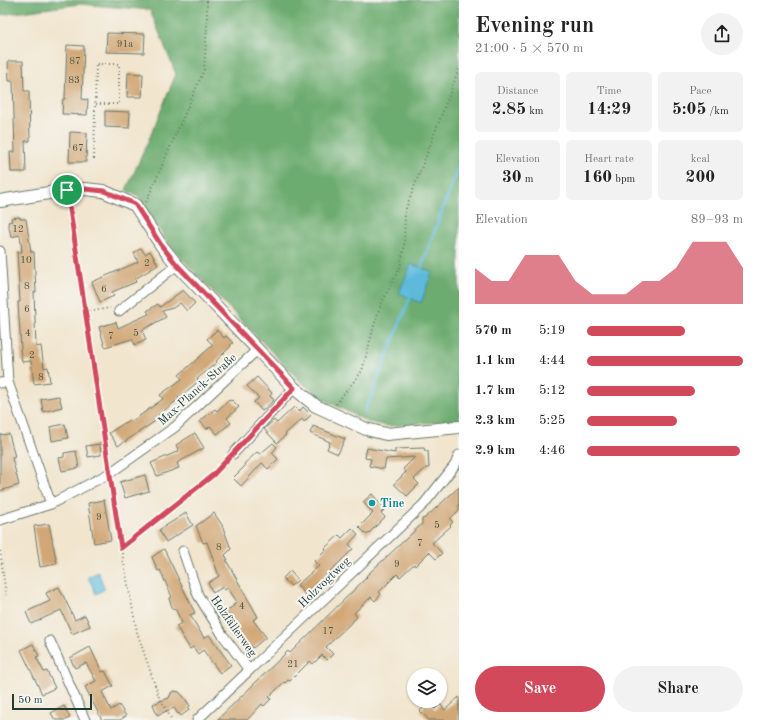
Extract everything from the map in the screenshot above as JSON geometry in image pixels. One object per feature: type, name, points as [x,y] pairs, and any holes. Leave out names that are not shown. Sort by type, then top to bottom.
[{"type":"street","points":[[0,201],[67,190],[85,189],[104,191],[135,204],[161,245],[177,265],[294,388],[316,406],[366,429],[386,434],[459,426]]},
{"type":"street","points":[[0,251],[4,383],[51,504]]},
{"type":"street","points":[[122,309],[177,265]]},
{"type":"street","name":"Max-Planck-Straße","points":[[0,520],[51,504],[110,473],[175,427],[258,349]]},
{"type":"street","points":[[233,454],[294,388]]},
{"type":"street","name":"Holzvogtweg","points":[[197,720],[424,504],[455,465],[459,455]]},
{"type":"street","name":"Holzfällerweg","points":[[183,551],[198,595],[222,634],[249,670]]},
{"type":"street","points":[[50,641],[85,720]]},
{"type":"path","points":[[141,214],[204,70],[207,0]]},
{"type":"path","points":[[94,159],[95,104],[96,64],[119,64],[119,104],[95,104]]},
{"type":"path","points":[[329,413],[362,371],[381,304],[400,267],[404,248],[405,210],[459,68]]},
{"type":"path","points":[[67,190],[121,548],[137,632],[159,697],[172,720]]},
{"type":"path","points":[[86,312],[122,309]]},
{"type":"path","points":[[121,548],[213,475],[233,454]]},
{"type":"path","points":[[0,551],[6,595]]},
{"type":"green space","points":[[0,0],[459,0],[459,420],[387,426],[368,422],[321,398],[299,380],[201,279],[167,242],[139,197],[126,190],[176,74],[150,10],[80,4],[0,15]]},
{"type":"water","points":[[411,264],[432,272],[421,303],[399,293]]},
{"type":"water","points":[[98,572],[105,589],[96,594],[88,577]]},
{"type":"building","points":[[107,33],[145,34],[144,53],[106,52]]},
{"type":"building","points":[[67,45],[84,46],[82,99],[88,100],[87,115],[62,114],[63,99],[65,99]]},
{"type":"building","points":[[8,61],[23,61],[24,91],[29,91],[30,141],[25,141],[26,172],[11,172],[10,152],[15,152],[13,81],[9,81]]},
{"type":"building","points":[[128,73],[143,74],[142,97],[127,97]]},
{"type":"building","points":[[105,111],[130,112],[129,128],[105,127]]},
{"type":"building","points":[[70,132],[87,133],[86,162],[69,162]]},
{"type":"building","points":[[20,217],[20,219],[26,219],[31,252],[34,252],[36,347],[41,346],[44,368],[48,367],[50,382],[34,384],[31,361],[22,362],[20,349],[18,302],[20,302],[17,252],[22,252],[20,235],[11,237],[8,222],[12,221],[11,218]]},
{"type":"building","points":[[141,248],[145,254],[150,251],[158,265],[135,279],[136,282],[112,292],[114,296],[100,302],[92,282],[138,262],[134,253]]},
{"type":"building","points":[[183,290],[195,303],[187,311],[180,303],[173,308],[162,311],[166,317],[142,330],[146,340],[135,345],[132,339],[105,347],[99,327],[116,322],[118,328],[149,314],[147,311],[158,304],[160,307]]},
{"type":"building","points":[[217,330],[224,338],[226,336],[233,343],[230,345],[231,346],[216,361],[217,362],[197,379],[199,381],[158,415],[160,418],[118,446],[109,433],[129,420],[131,422],[163,399],[160,395],[182,379],[179,375],[213,345],[207,339]]},
{"type":"building","points":[[257,377],[272,393],[270,396],[274,400],[262,411],[254,402],[259,398],[247,386]]},
{"type":"building","points":[[59,396],[62,407],[43,412],[41,399]]},
{"type":"building","points":[[229,400],[232,400],[239,407],[227,418],[231,423],[217,434],[210,426],[207,429],[200,421],[215,409],[217,411]]},
{"type":"building","points":[[294,407],[299,412],[303,407],[311,415],[304,422],[302,419],[277,443],[264,429],[274,420],[277,423]]},
{"type":"building","points":[[65,424],[68,438],[52,441],[50,427]]},
{"type":"building","points":[[313,426],[345,439],[338,454],[327,449],[330,442],[310,433]]},
{"type":"building","points":[[195,433],[204,448],[177,463],[179,468],[157,476],[151,463],[179,451],[176,445]]},
{"type":"building","points":[[9,434],[15,457],[12,458],[19,485],[0,491],[0,435]]},
{"type":"building","points":[[273,443],[277,447],[272,453],[278,459],[268,469],[262,463],[241,486],[233,478],[245,466],[244,464],[257,452],[260,454]]},
{"type":"building","points":[[100,444],[101,455],[88,457],[86,446]]},
{"type":"building","points":[[367,448],[395,453],[395,449],[424,448],[425,451],[428,451],[429,468],[426,468],[414,479],[419,484],[407,496],[394,484],[406,472],[403,469],[415,457],[386,459],[384,469],[369,466],[371,459],[365,458]]},
{"type":"building","points":[[76,451],[79,468],[62,471],[59,458],[64,457],[64,453]]},
{"type":"building","points":[[145,475],[149,491],[125,498],[120,482]]},
{"type":"building","points":[[459,487],[459,510],[450,519],[453,522],[450,525],[451,526],[432,543],[442,553],[436,559],[429,552],[415,566],[414,564],[400,577],[397,574],[379,592],[381,594],[375,601],[371,597],[354,613],[357,617],[326,647],[333,654],[327,660],[322,655],[313,664],[310,661],[290,681],[288,680],[285,683],[284,682],[269,697],[271,699],[264,706],[262,704],[247,720],[217,720],[288,651],[290,653],[367,577],[366,576],[422,524],[422,519],[425,518]]},
{"type":"building","points":[[372,494],[385,509],[381,513],[385,517],[367,535],[359,527],[373,513],[363,502]]},
{"type":"building","points":[[104,500],[111,540],[94,543],[88,503]]},
{"type":"building","points":[[186,513],[193,525],[166,542],[159,530]]},
{"type":"building","points":[[214,513],[222,525],[231,549],[225,555],[228,560],[226,560],[258,617],[253,620],[266,637],[253,648],[251,645],[247,648],[223,612],[234,606],[233,604],[237,602],[228,588],[224,590],[223,587],[213,593],[208,583],[219,576],[207,542],[203,543],[196,526]]},
{"type":"building","points":[[49,524],[57,564],[40,567],[34,526]]},
{"type":"building","points":[[352,528],[358,534],[349,544],[353,549],[306,595],[297,585],[319,566],[314,561],[326,549],[325,548],[339,535],[342,538]]},
{"type":"building","points":[[164,549],[195,613],[190,615],[204,638],[209,635],[231,665],[220,673],[203,650],[198,654],[193,647],[190,649],[176,626],[182,623],[175,608],[173,609],[169,599],[172,597],[160,570],[158,571],[152,557]]},
{"type":"building","points":[[290,571],[298,580],[291,586],[283,578]]},
{"type":"building","points":[[59,587],[75,620],[85,615],[90,626],[72,634],[61,610],[31,624],[26,612],[50,601],[46,593]]},
{"type":"building","points":[[33,644],[39,656],[36,657],[44,672],[47,671],[55,688],[42,694],[21,650]]},
{"type":"building","points":[[90,647],[102,672],[105,671],[113,686],[102,692],[111,710],[119,705],[126,716],[120,720],[102,720],[85,687],[96,681],[86,663],[75,668],[70,658]]},
{"type":"building","points":[[174,691],[179,692],[184,697],[190,706],[188,708],[189,710],[181,716],[174,708],[157,715],[153,704],[169,698],[171,693]]},
{"type":"building","points":[[459,697],[459,720],[429,720],[420,711],[423,708],[443,708],[445,710]]},
{"type":"building","points":[[64,706],[70,718],[65,720],[55,720],[51,713]]},
{"type":"waterway","points":[[421,268],[459,165]]},
{"type":"waterway","points":[[365,411],[410,298]]},
{"type":"place","name":"Tine","points":[[372,503]]},
{"type":"route","points":[[85,189],[104,191],[135,204],[161,245],[177,265],[233,322],[294,388],[213,475],[121,548],[111,484],[67,190],[85,189]]}]
